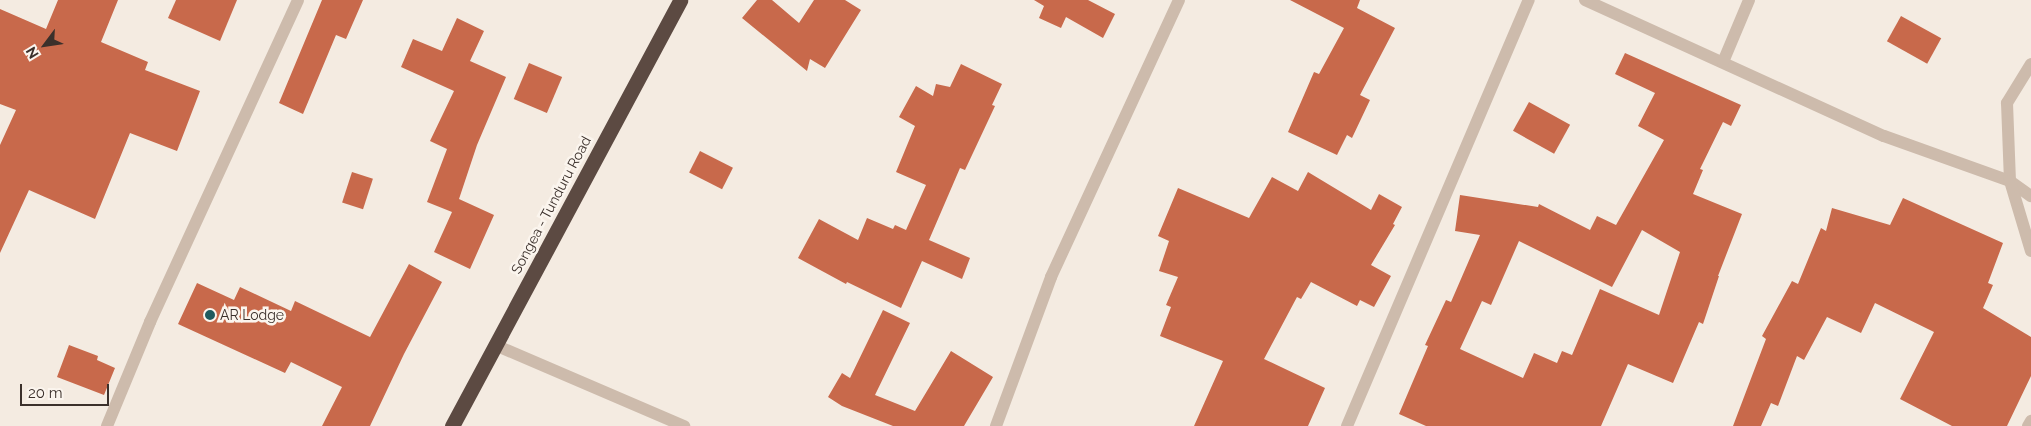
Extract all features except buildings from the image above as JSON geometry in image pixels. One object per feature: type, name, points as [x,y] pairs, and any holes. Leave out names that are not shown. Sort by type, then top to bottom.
[{"type":"highway","name":"Songea - Tunduru Road","points":[[452,426],[680,0]]},
{"type":"street","points":[[107,426],[150,322],[298,0]]},
{"type":"street","points":[[996,426],[1051,277],[1179,0]]},
{"type":"street","points":[[1347,426],[1528,0]]},
{"type":"street","points":[[1585,0],[1884,136],[2010,181],[2031,196]]},
{"type":"street","points":[[1723,62],[1750,0]]},
{"type":"street","points":[[2031,64],[2007,103],[2010,181],[2031,251]]},
{"type":"street","points":[[494,345],[684,426]]},
{"type":"street","points":[[2028,426],[2031,421]]},
{"type":"place","name":"AR Lodge","points":[[210,315]]}]
